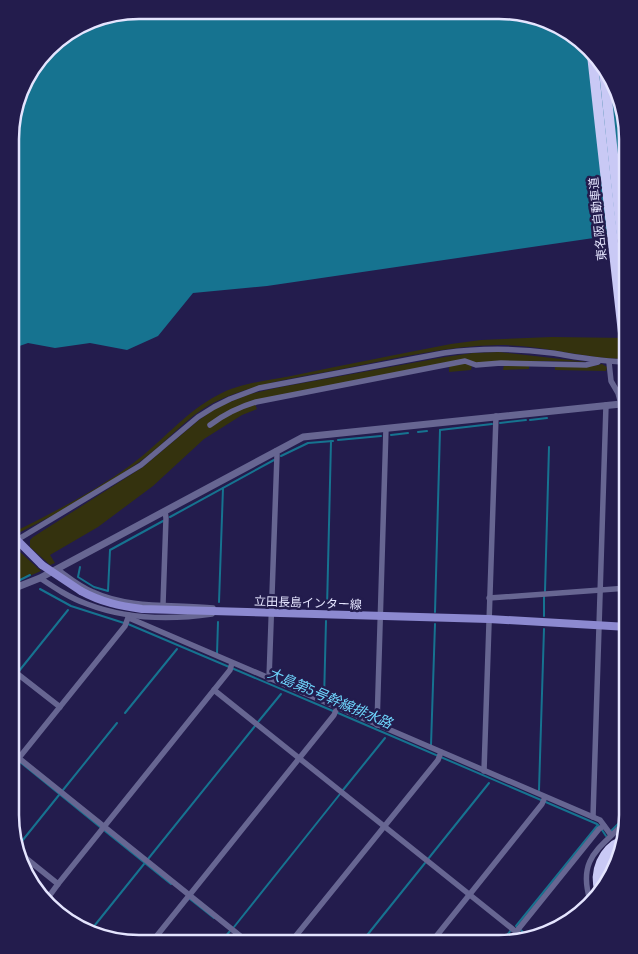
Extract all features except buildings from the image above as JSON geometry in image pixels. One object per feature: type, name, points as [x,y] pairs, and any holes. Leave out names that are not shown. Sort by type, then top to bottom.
[{"type":"highway","name":"東名阪自動車道","points":[[593,65],[619,299]]},
{"type":"highway","name":"東名阪自動車道","points":[[605,84],[619,210]]},
{"type":"highway","points":[[599,882],[602,860],[615,845]]},
{"type":"main road","name":"立田長島インター線","points":[[19,545],[42,565],[81,591],[115,605],[142,609],[489,619],[619,626]]},
{"type":"street","points":[[19,538],[141,465],[185,426],[214,407],[259,388],[473,349],[525,350],[606,362],[619,362]]},
{"type":"street","points":[[210,425],[225,414],[256,402],[466,361],[476,366],[501,363],[586,365],[606,362]]},
{"type":"street","points":[[606,362],[611,381],[619,395]]},
{"type":"street","points":[[593,817],[606,405]]},
{"type":"street","points":[[19,586],[57,569],[294,440],[310,436],[619,405]]},
{"type":"street","points":[[484,771],[496,416]]},
{"type":"street","points":[[377,725],[386,428]]},
{"type":"street","points":[[269,679],[276,451]]},
{"type":"street","points":[[163,604],[165,511]]},
{"type":"street","points":[[57,569],[92,592],[109,598],[138,603],[217,608],[227,612]]},
{"type":"street","points":[[40,578],[86,604],[128,619],[231,666],[269,679],[336,711],[377,725],[440,755],[484,771],[544,800],[600,820],[602,827],[611,836]]},
{"type":"street","points":[[489,598],[619,588]]},
{"type":"street","points":[[227,612],[128,619],[19,758],[239,935]]},
{"type":"street","points":[[50,895],[214,690],[231,666]]},
{"type":"street","points":[[19,675],[60,706]]},
{"type":"street","points":[[214,690],[469,895],[520,933]]},
{"type":"street","points":[[157,935],[336,711]]},
{"type":"street","points":[[296,935],[440,755]]},
{"type":"street","points":[[437,935],[544,800]]},
{"type":"street","points":[[518,930],[602,827]]},
{"type":"street","points":[[588,894],[588,868],[596,850],[618,828]]},
{"type":"street","points":[[27,858],[58,884]]},
{"type":"shaded area","points":[[552,337],[619,338],[619,358],[516,346],[481,346],[442,350],[263,385],[231,395],[204,408],[148,456],[123,473],[76,503],[19,533],[19,529],[72,502],[118,474],[195,410],[226,391],[253,383],[451,344],[481,340]]},
{"type":"shaded area","points":[[499,352],[588,362],[477,363],[465,359],[254,400],[229,410],[207,425],[209,428],[225,416],[255,404],[257,409],[242,415],[204,439],[153,486],[98,527],[50,555],[55,563],[50,565],[30,547],[30,540],[33,537],[143,467],[199,420],[230,402],[250,394],[281,387],[445,357]]},
{"type":"shaded area","points":[[465,363],[472,365],[471,370],[449,372],[449,366]]},
{"type":"shaded area","points":[[602,364],[607,367],[606,371],[555,370],[555,365],[594,366]]},
{"type":"shaded area","points":[[504,365],[529,365],[529,369],[503,370]]},
{"type":"shaded area","points":[[19,551],[41,571],[19,581]]},
{"type":"water","points":[[131,19],[515,20],[545,28],[572,44],[594,66],[610,93],[618,123],[619,234],[267,286],[193,293],[158,336],[127,350],[90,343],[55,348],[28,343],[19,346],[20,123],[25,100],[39,72],[60,49],[86,31],[115,21]]},
{"type":"waterway","points":[[530,420],[547,418]]},
{"type":"waterway","points":[[500,423],[526,420]]},
{"type":"waterway","points":[[440,430],[492,424]]},
{"type":"waterway","points":[[435,612],[440,430]]},
{"type":"waterway","points":[[418,432],[427,431]]},
{"type":"waterway","points":[[391,435],[408,433]]},
{"type":"waterway","points":[[338,440],[381,436]]},
{"type":"waterway","points":[[327,608],[331,441]]},
{"type":"waterway","points":[[281,456],[308,443],[333,441]]},
{"type":"waterway","points":[[545,591],[549,447]]},
{"type":"waterway","points":[[170,517],[274,460]]},
{"type":"waterway","points":[[219,602],[223,488]]},
{"type":"waterway","points":[[80,567],[78,577],[94,587],[108,591],[110,550],[163,521]]},
{"type":"waterway","points":[[19,580],[30,575]]},
{"type":"waterway","name":"大島第5号幹線排水路","points":[[40,589],[71,606],[124,623]]},
{"type":"waterway","points":[[544,596],[544,616]]},
{"type":"waterway","points":[[19,671],[68,610]]},
{"type":"waterway","points":[[324,700],[326,621]]},
{"type":"waterway","points":[[217,654],[218,622]]},
{"type":"waterway","name":"大島第5号幹線排水路","points":[[128,624],[333,711]]},
{"type":"waterway","points":[[431,745],[435,624]]},
{"type":"waterway","points":[[539,790],[544,629]]},
{"type":"waterway","points":[[125,713],[177,649]]},
{"type":"waterway","points":[[258,722],[281,694]]},
{"type":"waterway","name":"大島第5号幹線排水路","points":[[338,713],[599,826]]},
{"type":"waterway","points":[[63,790],[117,723]]},
{"type":"waterway","points":[[148,859],[255,726]]},
{"type":"waterway","points":[[343,790],[385,738]]},
{"type":"waterway","points":[[20,762],[100,827]]},
{"type":"waterway","points":[[428,859],[489,783]]},
{"type":"waterway","points":[[234,927],[340,794]]},
{"type":"waterway","points":[[22,841],[59,795]]},
{"type":"waterway","points":[[611,831],[619,823]]},
{"type":"waterway","points":[[524,933],[516,926],[597,826]]},
{"type":"waterway","name":"大島第5号幹線排水路","points":[[602,830],[606,836]]},
{"type":"waterway","points":[[105,831],[171,884]]},
{"type":"waterway","points":[[367,935],[425,863]]},
{"type":"waterway","points":[[94,926],[144,864]]},
{"type":"waterway","points":[[190,899],[214,918]]},
{"type":"waterway","points":[[507,934],[511,930]]},
{"type":"waterway","points":[[227,935],[230,931]]}]
